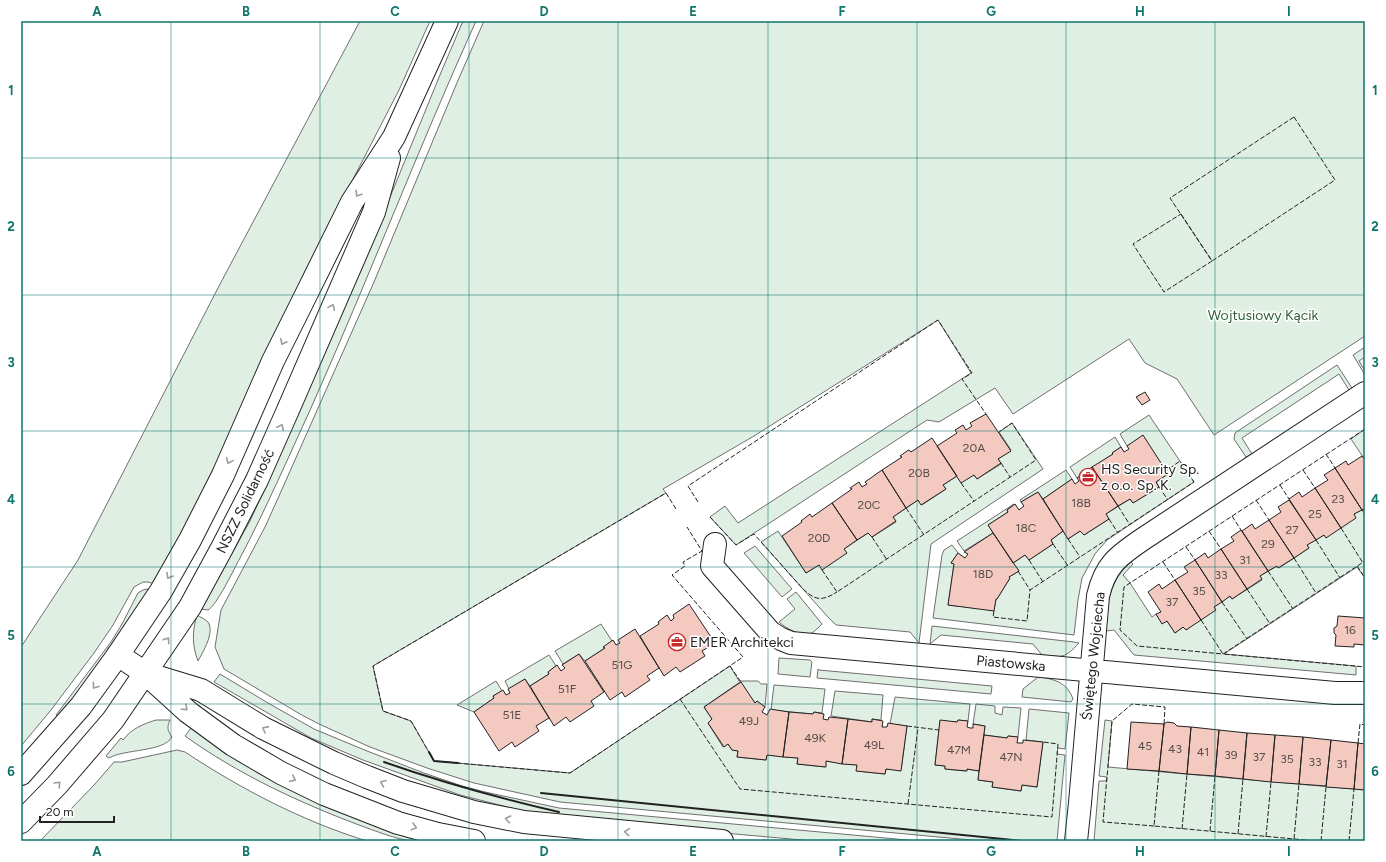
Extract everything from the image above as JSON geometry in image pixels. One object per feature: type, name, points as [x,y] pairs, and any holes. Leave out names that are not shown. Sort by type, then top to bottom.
[{"type":"street","name":"NSZZ Solidarność","points":[[21,774],[81,706],[118,655],[160,591],[190,540],[223,475],[273,362],[349,209],[394,137],[448,21]]},
{"type":"street","name":"NSZZ Solidarność","points":[[21,822],[57,785],[113,720],[190,607],[256,480],[374,212],[394,137]]},
{"type":"street","name":"Świętego Wojciecha","points":[[1076,841],[1098,596],[1101,582],[1108,569],[1116,559],[1143,539],[1365,393]]},
{"type":"street","name":"Piastowska","points":[[715,544],[712,566],[770,632],[791,643],[1335,693],[1365,693]]},
{"type":"street","points":[[118,655],[145,673],[188,712],[233,746],[281,774],[324,794],[398,823],[438,834],[474,841]]},
{"type":"street","points":[[145,673],[201,690],[263,728],[334,763],[374,780],[404,791],[474,812],[524,822],[546,833],[722,841]]},
{"type":"green space","points":[[360,21],[430,21],[399,90],[301,280],[225,449],[155,584],[143,582],[134,587],[113,625],[94,653],[51,710],[21,746],[21,647],[78,560],[219,286]]},
{"type":"green space","points":[[463,21],[476,21],[311,408],[250,540],[225,586],[212,607],[208,610],[201,609],[250,521],[281,453],[357,278]]},
{"type":"green space","name":"Wojtusiowy Kącik","points":[[484,21],[1365,21],[1365,336],[1214,435],[1177,379],[1145,363],[1129,339],[1013,414],[995,388],[939,422],[927,420],[736,545],[710,517],[725,506],[738,523],[971,373],[938,320],[754,436],[663,489],[666,493],[373,666],[383,711],[411,721],[434,761],[570,773],[730,666],[739,681],[758,681],[761,684],[767,684],[765,707],[757,701],[755,703],[740,682],[704,707],[712,719],[708,723],[723,747],[728,744],[732,750],[738,751],[737,757],[766,760],[767,755],[798,758],[797,764],[825,767],[826,761],[857,765],[857,771],[885,774],[886,769],[901,770],[907,726],[890,724],[895,697],[970,704],[968,721],[940,721],[935,765],[945,766],[945,769],[966,771],[967,769],[979,771],[978,780],[993,782],[992,787],[1021,791],[1022,785],[1037,787],[1043,742],[1026,740],[1029,709],[1069,713],[1065,749],[1058,748],[1057,754],[1065,755],[1057,841],[982,841],[560,802],[474,783],[370,747],[300,714],[224,669],[215,647],[221,610],[265,527],[279,496],[374,282]]},
{"type":"green space","points":[[1365,347],[1365,357],[1359,361],[1365,371],[1365,375],[1353,355]]},
{"type":"green space","points":[[1337,365],[1352,388],[1349,390],[1339,374],[1242,438],[1252,454],[1246,457],[1234,439],[1235,433]]},
{"type":"green space","points":[[1149,415],[1194,482],[1107,540],[1095,554],[1082,578],[1074,635],[933,618],[942,555],[944,550],[952,545],[958,553],[951,563],[954,564],[948,605],[994,610],[996,599],[1010,578],[1009,577],[1019,571],[1013,563],[1025,555],[1029,560],[1053,544],[1051,540],[1063,531],[1068,539],[1080,531],[1084,535],[1109,519],[1106,514],[1130,499],[1133,503],[1159,487],[1156,482],[1168,474],[1143,436],[1127,446],[1120,434]]},
{"type":"green space","points":[[1012,423],[1043,469],[931,544],[919,643],[910,632],[836,625],[761,542],[778,531],[806,573],[819,565],[846,553],[844,549],[868,533],[872,537],[896,522],[893,517],[918,500],[922,505],[946,489],[943,485],[957,476],[974,475],[977,479],[1001,464],[998,459],[1011,450],[999,432]]},
{"type":"green space","points":[[1365,429],[1365,460],[1351,439]]},
{"type":"green space","points":[[1115,437],[1121,447],[1077,478],[1070,467]]},
{"type":"green space","points":[[1066,470],[1072,479],[1043,499],[1038,492],[1021,502],[1020,500]]},
{"type":"green space","points":[[1014,504],[1007,510],[1008,512],[988,525],[993,533],[964,551],[957,541]]},
{"type":"green space","points":[[1365,508],[1365,578],[1357,567],[1224,654],[1356,666],[1356,675],[1134,655],[1114,630],[1106,631],[1108,602],[1111,593],[1118,577],[1131,562],[1133,564],[1123,575],[1130,583],[1152,617],[1156,614],[1162,623],[1167,621],[1175,633],[1183,627],[1186,630],[1230,596],[1232,599],[1262,580],[1260,576],[1277,566],[1279,568],[1309,548],[1307,545],[1324,535],[1326,537],[1354,514]]},
{"type":"green space","points":[[755,546],[792,589],[782,597],[744,553]]},
{"type":"green space","points":[[147,589],[151,590],[123,634],[59,717],[56,715],[111,642],[138,593]]},
{"type":"green space","points":[[796,592],[822,624],[812,633],[803,634],[790,630],[779,622],[795,609],[787,599]]},
{"type":"green space","points":[[197,615],[208,622],[210,626],[208,642],[198,661],[193,638]]},
{"type":"green space","points":[[601,624],[612,641],[604,647],[605,648],[585,661],[579,654],[563,664],[555,651]]},
{"type":"green space","points":[[932,626],[1079,643],[1070,652],[1063,656],[1042,655],[1033,644],[941,635],[930,644]]},
{"type":"green space","points":[[549,655],[556,666],[548,672],[549,674],[530,686],[525,679],[509,689],[505,681]]},
{"type":"green space","points":[[779,658],[810,660],[812,662],[810,677],[778,674]]},
{"type":"green space","points":[[818,669],[992,686],[991,694],[817,678]]},
{"type":"green space","points":[[220,674],[314,729],[424,773],[485,792],[559,808],[918,841],[813,841],[602,822],[531,813],[460,795],[363,760],[311,738],[214,682]]},
{"type":"green space","points":[[1038,677],[1055,680],[1064,685],[1073,699],[1071,702],[1022,697],[1023,689]]},
{"type":"green space","points":[[496,681],[502,691],[493,696],[494,698],[474,712],[457,705]]},
{"type":"green space","points":[[774,685],[825,689],[822,713],[814,712],[813,714],[771,710]]},
{"type":"green space","points":[[835,691],[883,695],[881,720],[872,719],[872,722],[831,716]]},
{"type":"green space","points":[[976,704],[995,706],[995,713],[1002,715],[1003,707],[1021,708],[1018,737],[1008,736],[1007,738],[984,735],[985,726],[973,724]]},
{"type":"green space","points":[[156,720],[170,720],[168,728],[172,737],[168,742],[153,748],[124,753],[109,758],[106,756],[121,738],[123,740],[138,727]]},
{"type":"green space","points":[[1105,720],[1112,721],[1108,767],[1365,790],[1365,841],[1094,841],[1099,781],[1106,781],[1107,777],[1099,776]]},
{"type":"green space","points":[[191,728],[203,735],[436,841],[412,841],[393,837],[336,816],[291,797],[247,775],[205,750],[185,736]]},
{"type":"green space","points":[[177,750],[185,752],[228,779],[273,803],[319,824],[367,841],[40,841],[114,762],[122,762]]},
{"type":"building","points":[[1145,392],[1150,400],[1142,405],[1136,397]]},
{"type":"building","points":[[986,414],[1011,451],[998,459],[1001,463],[977,479],[974,475],[961,483],[937,446],[957,433],[955,430],[963,425],[966,430],[972,426],[970,423]]},
{"type":"building","points":[[1143,435],[1168,474],[1156,482],[1159,487],[1133,503],[1130,499],[1118,506],[1092,467],[1113,454],[1112,453],[1121,447],[1124,452],[1129,449],[1127,446]]},
{"type":"building","points":[[932,438],[957,476],[943,485],[946,489],[921,505],[918,500],[906,508],[882,470],[902,457],[900,456],[907,451],[909,450],[911,452]]},
{"type":"building","points":[[1362,456],[1365,460],[1365,508],[1362,510],[1335,468],[1346,461],[1348,465]]},
{"type":"building","points":[[1092,467],[1118,506],[1106,514],[1109,519],[1084,535],[1080,531],[1068,539],[1043,499],[1072,479],[1075,484],[1079,481],[1077,478]]},
{"type":"building","points":[[1335,468],[1362,510],[1354,514],[1356,518],[1341,528],[1315,488],[1328,480],[1324,475]]},
{"type":"building","points":[[882,470],[906,508],[893,517],[896,521],[872,537],[868,533],[857,540],[832,503],[852,489],[850,488],[859,482],[862,487],[867,484],[865,482]]},
{"type":"building","points":[[1315,488],[1341,528],[1326,538],[1324,535],[1316,540],[1289,499],[1299,492],[1302,497]]},
{"type":"building","points":[[1038,492],[1063,531],[1051,540],[1053,544],[1029,560],[1025,555],[1013,563],[988,525],[1008,512],[1007,510],[1015,504],[1019,510],[1024,506],[1021,502]]},
{"type":"building","points":[[1289,500],[1316,540],[1307,545],[1309,548],[1294,558],[1269,520],[1281,512],[1278,507]]},
{"type":"building","points":[[832,503],[857,540],[844,549],[847,553],[822,570],[819,565],[806,573],[782,536],[802,522],[801,521],[810,514],[812,517]]},
{"type":"building","points":[[1269,520],[1294,558],[1278,568],[1277,566],[1268,571],[1242,531],[1252,524],[1255,529]]},
{"type":"building","points":[[1241,530],[1268,571],[1260,576],[1262,579],[1247,589],[1221,549],[1234,541],[1231,537]]},
{"type":"building","points":[[993,533],[1019,571],[1009,577],[1010,578],[996,599],[994,611],[948,605],[954,564],[951,563],[958,553],[965,558],[968,554],[964,552]]},
{"type":"building","points":[[1221,549],[1247,589],[1232,599],[1230,596],[1222,602],[1195,560],[1205,553],[1208,558]]},
{"type":"building","points":[[1195,560],[1222,602],[1214,607],[1216,610],[1201,620],[1175,580],[1188,572],[1184,567]]},
{"type":"building","points":[[1175,580],[1201,620],[1186,630],[1183,627],[1175,633],[1167,621],[1162,624],[1156,614],[1161,612],[1148,592],[1159,584],[1162,589]]},
{"type":"building","points":[[689,604],[715,643],[702,651],[705,656],[680,672],[676,667],[664,676],[640,636],[659,624],[658,622],[667,615],[671,621],[674,618],[673,615]]},
{"type":"building","points":[[1338,616],[1365,618],[1365,645],[1354,644],[1354,647],[1335,646],[1336,635],[1334,633],[1334,628],[1337,626]]},
{"type":"building","points":[[635,629],[659,668],[647,676],[650,680],[625,697],[622,692],[610,700],[585,661],[605,648],[603,647],[613,640],[616,645],[620,643],[618,640]]},
{"type":"building","points":[[579,654],[604,692],[591,701],[594,706],[570,722],[566,717],[554,726],[530,686],[549,674],[548,672],[557,665],[561,671],[565,668],[562,665]]},
{"type":"building","points":[[525,679],[549,718],[536,726],[539,731],[515,747],[512,742],[499,751],[474,712],[494,698],[493,696],[503,690],[506,695],[510,693],[508,689]]},
{"type":"building","points":[[741,682],[755,703],[757,701],[765,707],[762,712],[767,715],[770,709],[789,712],[783,757],[767,755],[766,760],[737,757],[738,751],[732,750],[728,744],[724,747],[708,723],[712,719],[704,707]]},
{"type":"building","points":[[789,712],[813,714],[814,712],[824,714],[823,719],[828,720],[829,717],[848,719],[842,764],[826,761],[826,767],[797,764],[798,758],[783,757]]},
{"type":"building","points":[[848,719],[872,722],[872,719],[883,721],[882,727],[887,727],[888,723],[907,726],[901,771],[886,769],[885,774],[856,771],[857,765],[842,764]]},
{"type":"building","points":[[940,720],[957,722],[958,720],[968,721],[967,727],[970,728],[973,728],[973,724],[985,726],[979,771],[967,769],[967,771],[945,769],[945,766],[935,765]]},
{"type":"building","points":[[1131,722],[1164,724],[1159,771],[1127,769]]},
{"type":"building","points":[[1167,722],[1174,723],[1177,726],[1191,727],[1187,774],[1159,771],[1164,724]]},
{"type":"building","points":[[1191,727],[1219,730],[1215,776],[1187,774]]},
{"type":"building","points":[[1219,730],[1247,733],[1243,779],[1215,776]]},
{"type":"building","points":[[1247,733],[1275,735],[1271,782],[1243,779]]},
{"type":"building","points":[[984,735],[1007,738],[1008,736],[1018,737],[1017,743],[1023,743],[1023,740],[1043,742],[1037,787],[1022,785],[1021,791],[992,787],[993,782],[978,780]]},
{"type":"building","points":[[1275,735],[1303,737],[1299,784],[1271,782]]},
{"type":"building","points":[[1303,737],[1331,740],[1326,786],[1299,784]]},
{"type":"building","points":[[1331,740],[1358,743],[1354,789],[1326,787]]},
{"type":"building","points":[[1358,743],[1365,744],[1365,790],[1354,789]]},
{"type":"fence","points":[[1294,117],[1335,180],[1212,261],[1170,198],[1294,117]]},
{"type":"fence","points":[[1181,214],[1212,261],[1164,292],[1133,244],[1181,214]]},
{"type":"fence","points":[[698,502],[688,486],[938,320],[972,373],[962,379],[986,414]]},
{"type":"fence","points":[[822,570],[837,592],[1036,460],[1012,423],[999,432]]},
{"type":"fence","points":[[1365,429],[1124,587],[1120,630],[1137,646],[1223,654],[1365,561]]},
{"type":"fence","points":[[1326,454],[1335,468]]},
{"type":"fence","points":[[994,611],[993,617],[1027,621],[1030,590],[1194,482],[1180,461],[1166,471]]},
{"type":"fence","points":[[1001,463],[1010,477]]},
{"type":"fence","points":[[1303,470],[1315,488]]},
{"type":"fence","points":[[961,483],[974,501]]},
{"type":"fence","points":[[1280,485],[1289,499]]},
{"type":"fence","points":[[1159,487],[1168,500]]},
{"type":"fence","points":[[676,509],[666,493],[373,666],[383,711],[411,721],[434,761],[570,773],[743,657],[672,575],[685,566],[683,562],[702,551],[687,527]]},
{"type":"fence","points":[[1256,500],[1269,520]]},
{"type":"fence","points":[[1118,506],[1130,525]]},
{"type":"fence","points":[[906,508],[924,535]]},
{"type":"fence","points":[[1362,510],[1365,514]]},
{"type":"fence","points":[[1232,516],[1241,530]]},
{"type":"fence","points":[[710,517],[736,545],[754,534],[803,589],[812,596],[816,598],[823,598],[837,592]]},
{"type":"fence","points":[[1109,519],[1118,533]]},
{"type":"fence","points":[[1341,528],[1363,563]]},
{"type":"fence","points":[[1209,531],[1221,549]]},
{"type":"fence","points":[[872,537],[887,560]]},
{"type":"fence","points":[[1068,539],[1080,557]]},
{"type":"fence","points":[[1316,540],[1340,578]]},
{"type":"fence","points":[[1053,544],[1068,566]]},
{"type":"fence","points":[[1186,547],[1195,560]]},
{"type":"fence","points":[[1294,558],[1316,593]]},
{"type":"fence","points":[[1029,560],[1043,582]]},
{"type":"fence","points":[[1163,562],[1175,580]]},
{"type":"fence","points":[[1357,566],[1365,578]]},
{"type":"fence","points":[[1018,571],[1030,590]]},
{"type":"fence","points":[[1268,571],[1293,609]]},
{"type":"fence","points":[[1247,589],[1270,624]]},
{"type":"fence","points":[[1222,602],[1247,639]]},
{"type":"fence","points":[[1201,620],[1223,654],[1365,667]]},
{"type":"fence","points":[[730,666],[741,682]]},
{"type":"fence","points":[[680,699],[740,789],[1052,817],[1058,744],[1043,742]]},
{"type":"fence","points":[[1154,826],[1103,822],[1112,721],[1132,704],[1165,707],[1164,724]]},
{"type":"fence","points":[[1358,743],[1360,724],[1365,725]]},
{"type":"fence","points":[[907,726],[939,730]]},
{"type":"fence","points":[[908,804],[918,728]]},
{"type":"fence","points":[[1159,771],[1154,826],[1316,841]]},
{"type":"fence","points":[[1182,829],[1187,774]]},
{"type":"fence","points":[[1210,831],[1215,776]]},
{"type":"fence","points":[[1238,834],[1243,779]]},
{"type":"fence","points":[[1266,837],[1271,782]]},
{"type":"fence","points":[[1294,839],[1299,784]]},
{"type":"fence","points":[[1321,841],[1326,787]]},
{"type":"fence","points":[[1349,841],[1354,789]]},
{"type":"wall","points":[[429,752],[434,761],[458,763]]},
{"type":"wall","points":[[384,762],[470,789],[559,812]]},
{"type":"wall","points":[[541,793],[1022,841]]},
{"type":"place","name":"HS Security Sp. z o.o. Sp. K.","points":[[1088,477]]},
{"type":"place","name":"EMER Architekci","points":[[677,642]]}]
